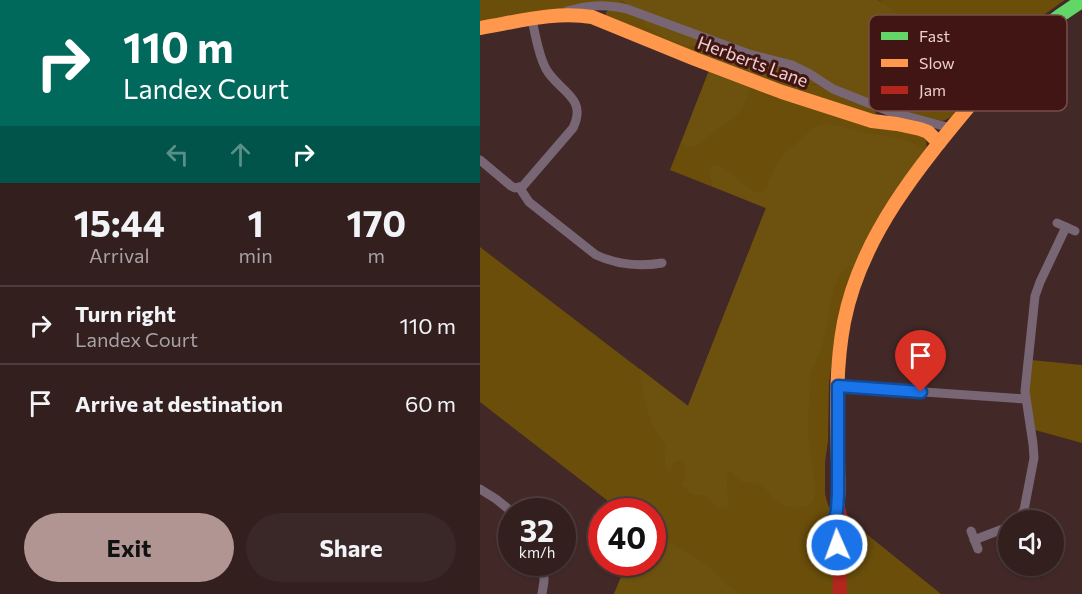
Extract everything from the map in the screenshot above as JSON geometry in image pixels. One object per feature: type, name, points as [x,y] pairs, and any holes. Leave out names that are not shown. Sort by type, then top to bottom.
[{"type":"street","points":[[1060,15],[1082,1]]},
{"type":"street","name":"Herberts Lane","points":[[480,28],[553,16],[595,5],[627,9],[748,54],[792,65],[833,89],[869,103]]},
{"type":"street","points":[[605,23],[604,11],[610,6]]},
{"type":"street","name":"Herberts Lane","points":[[553,16],[588,16],[816,104],[872,121],[920,129],[929,133],[939,143]]},
{"type":"street","points":[[480,160],[511,186],[523,186],[573,128],[577,115],[575,102],[547,71],[539,51],[532,20]]},
{"type":"street","points":[[872,121],[878,117],[880,111]]},
{"type":"street","name":"Herberts Lane","points":[[892,111],[951,128]]},
{"type":"street","points":[[840,594],[839,549],[833,530],[837,510],[838,386],[844,325],[849,302],[862,265],[883,224],[939,143],[965,111]]},
{"type":"street","points":[[519,187],[529,202],[596,255],[621,264],[635,266],[662,263]]},
{"type":"street","points":[[1024,510],[1034,458],[1025,399],[1025,384],[1035,296],[1066,227]]},
{"type":"street","points":[[838,386],[1025,399]]},
{"type":"street","points":[[480,489],[498,502]]},
{"type":"street","points":[[974,540],[998,531]]},
{"type":"street","points":[[542,594],[544,576]]},
{"type":"shaded area","points":[[480,0],[620,0],[632,8],[561,10],[480,22]]},
{"type":"shaded area","points":[[620,0],[878,0],[898,15],[869,15],[869,99],[832,86],[788,82],[761,72],[754,76],[703,55],[693,47],[658,34]]},
{"type":"shaded area","points":[[878,0],[1065,0],[1043,15],[891,15]]},
{"type":"shaded area","points":[[611,9],[636,15],[652,30],[692,47],[703,55],[606,18],[606,12]]},
{"type":"shaded area","points":[[710,68],[926,138],[927,149],[844,305],[832,361],[829,383],[825,494],[832,513],[835,594],[614,594],[622,576],[666,576],[666,498],[604,498],[480,402],[480,247],[688,406],[766,208],[670,170]]},
{"type":"shaded area","points":[[710,68],[751,84],[748,96],[735,117],[695,147],[690,148],[681,143]]},
{"type":"shaded area","points":[[761,72],[788,82],[819,85],[869,107],[869,111],[875,111],[876,114],[875,116],[754,76]]},
{"type":"shaded area","points":[[841,89],[869,93],[869,100]]},
{"type":"shaded area","points":[[899,111],[956,111],[951,117],[943,121]]},
{"type":"shaded area","points":[[825,124],[907,141],[922,148],[923,156],[856,268],[848,266],[843,269],[834,287],[822,346],[810,375],[808,431],[816,492],[814,500],[803,508],[785,507],[774,500],[764,487],[759,484],[742,482],[731,472],[726,476],[729,505],[726,508],[719,507],[705,495],[691,494],[680,484],[685,474],[683,462],[674,462],[670,475],[667,471],[665,444],[653,427],[650,418],[640,369],[688,406],[766,208],[712,186],[711,166],[724,168],[746,187],[760,193],[766,189],[783,155],[813,128]]},
{"type":"shaded area","points":[[1031,360],[1082,365],[1082,443],[1035,430],[1029,389]]},
{"type":"shaded area","points":[[843,515],[941,594],[844,594]]},
{"type":"shaded area","points":[[666,541],[708,565],[726,585],[741,594],[614,594],[622,576],[666,576]]},
{"type":"traffic: fast","points":[[1061,15],[1082,1]]},
{"type":"traffic: slow","points":[[480,28],[550,16],[592,17],[782,92],[872,121],[920,129],[928,132],[939,143]]},
{"type":"traffic: slow","points":[[839,549],[835,531],[838,491],[838,375],[844,322],[853,288],[866,256],[900,196],[965,111]]},
{"type":"traffic: jam","points":[[839,511],[843,530],[839,549],[840,594]]},
{"type":"route","points":[[837,545],[833,530],[838,494],[838,386],[921,392]]}]
